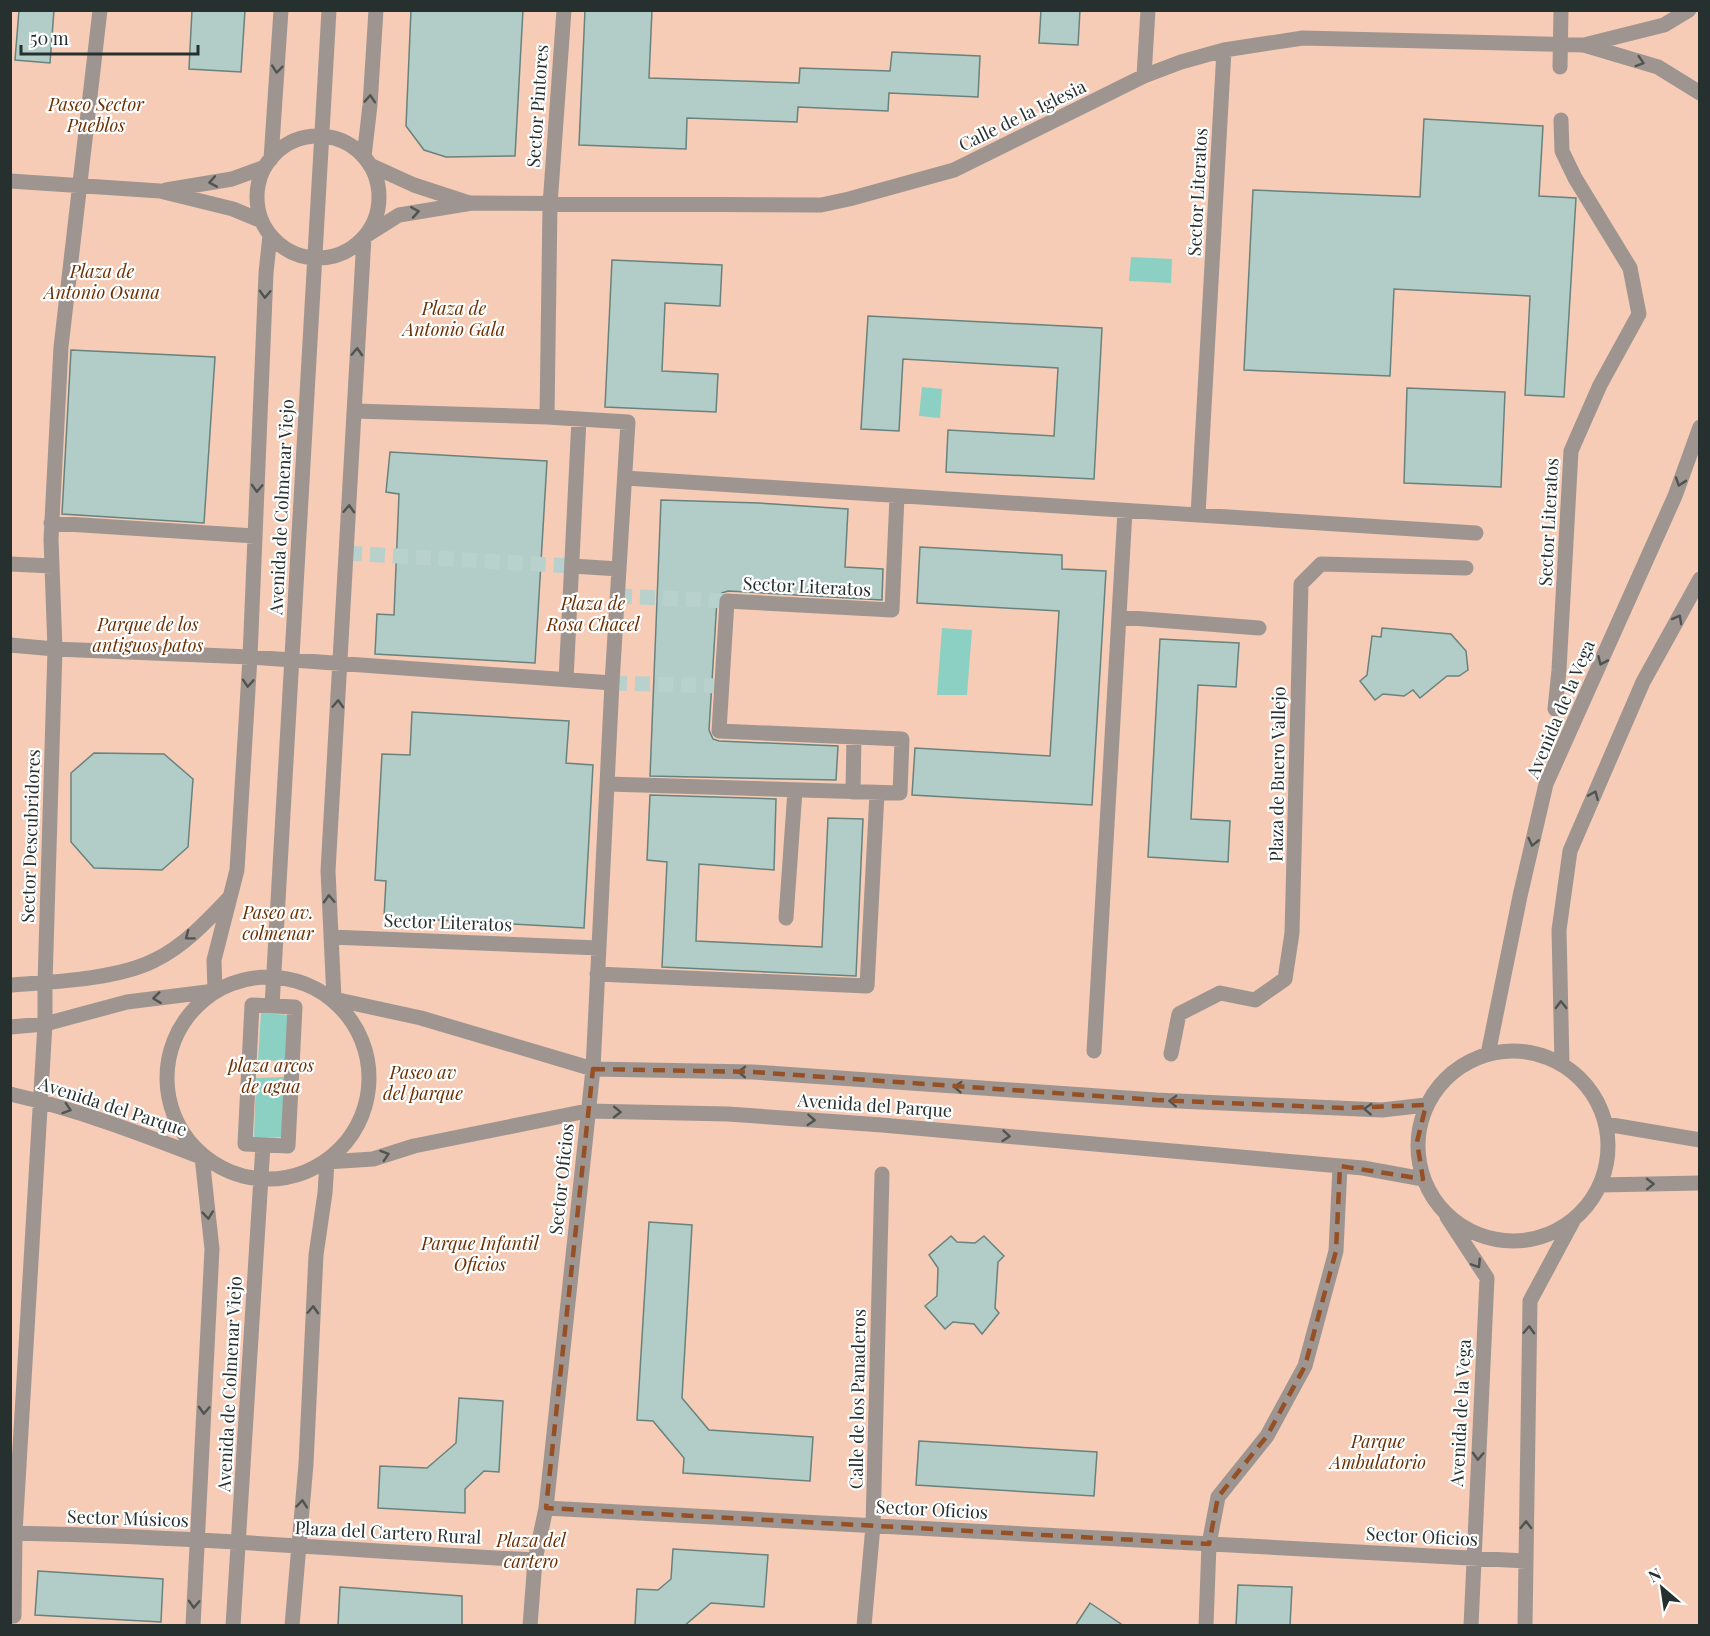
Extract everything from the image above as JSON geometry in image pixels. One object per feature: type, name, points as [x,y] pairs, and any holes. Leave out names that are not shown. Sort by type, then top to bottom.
[{"type":"street","name":"Sector Descubridores","points":[[41,1101],[55,649],[51,523],[61,347],[100,10]]},
{"type":"street","points":[[281,10],[268,163],[258,185],[257,203],[261,221],[270,235],[297,255],[314,258]]},
{"type":"street","name":"Avenida de Colmenar Viejo","points":[[272,1006],[329,10]]},
{"type":"street","points":[[334,999],[328,871],[364,237],[374,220],[379,201],[377,183],[367,161],[376,10]]},
{"type":"street","name":"Sector Pintores","points":[[550,205],[564,10]]},
{"type":"street","points":[[1144,76],[1148,10]]},
{"type":"street","points":[[1560,67],[1561,10]]},
{"type":"street","name":"Calle de la Iglesia","points":[[1584,45],[1664,25],[1689,10]]},
{"type":"street","name":"Calle de la Iglesia","points":[[314,258],[333,256],[350,249],[399,214],[472,204],[821,205],[849,200],[954,170],[1144,76],[1181,62],[1224,50],[1303,38],[1584,45],[1659,67],[1700,93]]},
{"type":"street","name":"Sector Literatos","points":[[1198,515],[1224,50]]},
{"type":"street","name":"Sector Literatos","points":[[1555,709],[1560,658],[1571,451],[1600,385],[1639,314],[1630,268],[1575,178],[1562,151],[1561,120]]},
{"type":"street","points":[[160,191],[232,179],[268,163],[285,146],[303,138],[321,136]]},
{"type":"street","name":"Calle de la Iglesia","points":[[321,136],[352,147],[367,161],[414,185],[472,204]]},
{"type":"street","points":[[10,182],[160,191],[233,209],[261,221]]},
{"type":"street","points":[[547,417],[550,205]]},
{"type":"street","name":"Avenida de Colmenar Viejo","points":[[215,991],[214,960],[237,870],[250,657],[266,273],[270,235]]},
{"type":"street","points":[[354,411],[628,422],[612,683],[593,1069]]},
{"type":"street","points":[[566,680],[579,419]]},
{"type":"street","name":"Avenida de la Vega","points":[[1488,1054],[1520,896],[1546,784],[1675,496],[1700,427]]},
{"type":"street","points":[[624,478],[1476,533]]},
{"type":"street","name":"Sector Literatos","points":[[607,784],[900,793],[902,740],[719,731],[727,601],[892,610],[897,496]]},
{"type":"street","points":[[1094,1051],[1125,510]]},
{"type":"street","points":[[51,523],[255,536]]},
{"type":"street","points":[[10,564],[52,566]]},
{"type":"street","name":"Plaza de Buero Vallejo","points":[[1171,1054],[1179,1014],[1220,993],[1255,1000],[1285,979],[1292,933],[1301,584],[1321,564],[1466,568]]},
{"type":"street","points":[[572,566],[619,568]]},
{"type":"street","points":[[1562,1064],[1559,930],[1569,851],[1643,682],[1700,579]]},
{"type":"street","points":[[1119,616],[1260,628]]},
{"type":"street","points":[[10,645],[250,657],[612,683]]},
{"type":"street","points":[[853,792],[854,737]]},
{"type":"street","points":[[786,918],[795,790]]},
{"type":"street","points":[[597,974],[867,986],[877,793]]},
{"type":"street","points":[[10,985],[117,974],[155,960],[194,933],[231,896]]},
{"type":"street","name":"Sector Literatos","points":[[331,937],[599,948]]},
{"type":"street","points":[[10,1027],[45,1024],[127,1002],[215,991],[243,979],[274,976],[306,983],[334,999],[352,1020],[366,1047],[371,1083],[360,1124],[327,1162],[307,1173],[261,1180],[232,1174],[202,1157],[187,1138],[171,1112],[166,1078],[171,1044],[187,1016],[215,991]]},
{"type":"street","name":"Avenida del Parque","points":[[334,999],[422,1018],[593,1069],[753,1072],[1156,1100],[1382,1110],[1426,1105]]},
{"type":"street","points":[[252,1005],[272,1006],[295,1007],[288,1146],[245,1144],[252,1005]]},
{"type":"street","points":[[1525,1626],[1530,1301],[1573,1221],[1589,1204],[1600,1185],[1608,1155],[1606,1124],[1595,1097],[1576,1074],[1562,1064],[1526,1051],[1488,1054],[1463,1064],[1442,1082],[1426,1105],[1417,1142],[1422,1179],[1446,1215],[1485,1238],[1531,1240],[1573,1221]]},
{"type":"street","name":"Sector Oficios","points":[[530,1626],[535,1560],[546,1508],[593,1069]]},
{"type":"street","name":"Avenida del Parque","points":[[10,1094],[41,1101],[124,1128],[202,1157]]},
{"type":"street","points":[[10,1616],[14,1616],[13,1533],[41,1101]]},
{"type":"street","name":"Avenida del Parque","points":[[327,1162],[373,1159],[414,1146],[587,1111],[728,1114],[882,1125],[1363,1168],[1422,1179]]},
{"type":"street","points":[[1606,1124],[1700,1140]]},
{"type":"street","name":"Avenida de Colmenar Viejo","points":[[233,1626],[263,1145]]},
{"type":"street","name":"Avenida de Colmenar Viejo","points":[[193,1626],[212,1249],[202,1157]]},
{"type":"street","points":[[292,1626],[306,1464],[316,1255],[327,1162]]},
{"type":"street","points":[[1206,1626],[1209,1544],[1218,1497],[1267,1436],[1305,1366],[1336,1251],[1340,1166]]},
{"type":"street","name":"Calle de los Panaderos","points":[[864,1626],[873,1526],[882,1174]]},
{"type":"street","points":[[1600,1185],[1700,1183]]},
{"type":"street","name":"Avenida de la Vega","points":[[1446,1215],[1487,1278],[1471,1626]]},
{"type":"street","name":"Sector Oficios","points":[[546,1508],[1526,1561]]},
{"type":"street","name":"Sector Músicos","points":[[13,1533],[239,1542]]},
{"type":"street","name":"Plaza del Cartero Rural","points":[[239,1542],[535,1560]]},
{"type":"highlighted area","points":[[593,1069],[753,1072],[1156,1100],[1343,1108],[1426,1105],[1417,1142],[1423,1179],[1340,1166],[1336,1251],[1305,1366],[1267,1436],[1218,1497],[1209,1544],[546,1508]]},
{"type":"green space","points":[[11,11],[1699,11],[1699,1625],[11,1626]]},
{"type":"shaded area","points":[[1131,257],[1172,259],[1171,283],[1129,281]]},
{"type":"shaded area","points":[[922,387],[942,389],[940,418],[919,416]]},
{"type":"shaded area","points":[[942,628],[972,630],[967,695],[937,695]]},
{"type":"shaded area","points":[[261,1013],[289,1015],[285,1061],[258,1060]]},
{"type":"shaded area","points":[[285,1077],[283,1137],[254,1138],[256,1078]]},
{"type":"building","points":[[19,10],[54,10],[50,63],[15,60]]},
{"type":"building","points":[[192,10],[245,10],[241,72],[189,69]]},
{"type":"building","points":[[411,10],[523,10],[515,156],[446,157],[424,150],[406,126]]},
{"type":"building","points":[[585,10],[652,10],[649,78],[799,83],[800,68],[890,71],[892,52],[980,56],[978,97],[889,93],[888,111],[798,107],[797,122],[687,118],[686,149],[579,145]]},
{"type":"building","points":[[1041,10],[1080,10],[1078,45],[1039,43]]},
{"type":"building","points":[[1424,119],[1543,126],[1539,196],[1576,198],[1564,397],[1525,395],[1530,296],[1394,289],[1390,376],[1244,370],[1253,190],[1420,197]]},
{"type":"building","points":[[612,260],[722,265],[720,306],[665,303],[662,371],[718,374],[716,412],[605,407]]},
{"type":"building","points":[[868,316],[1102,328],[1094,479],[946,472],[948,430],[1054,436],[1058,368],[903,359],[899,431],[861,429]]},
{"type":"building","points":[[71,350],[215,357],[204,523],[62,514]]},
{"type":"building","points":[[1407,388],[1505,392],[1501,487],[1404,483]]},
{"type":"building","points":[[390,452],[547,461],[535,663],[375,654],[377,614],[394,615],[399,494],[386,492]]},
{"type":"building","points":[[661,500],[848,509],[845,567],[883,569],[882,600],[728,591],[722,593],[717,600],[709,730],[713,739],[719,741],[838,746],[836,780],[650,776]]},
{"type":"building","points":[[920,547],[1062,555],[1062,569],[1106,571],[1092,805],[912,795],[915,748],[1050,756],[1059,611],[917,603]]},
{"type":"building","points":[[1382,628],[1451,634],[1466,651],[1468,670],[1459,676],[1447,676],[1420,698],[1413,690],[1404,696],[1383,694],[1375,700],[1360,681],[1367,675],[1372,636],[1381,637]]},
{"type":"building","points":[[1160,639],[1239,643],[1236,687],[1198,685],[1191,819],[1230,821],[1228,862],[1148,857]]},
{"type":"building","points":[[412,712],[569,721],[566,763],[593,765],[584,928],[384,917],[386,881],[375,880],[382,754],[410,755]]},
{"type":"building","points":[[94,753],[164,754],[193,779],[188,847],[162,870],[94,868],[71,842],[71,773]]},
{"type":"building","points":[[650,795],[776,799],[774,870],[699,864],[696,941],[822,947],[828,818],[863,819],[856,976],[662,967],[667,862],[647,860]]},
{"type":"building","points":[[649,1222],[692,1225],[682,1398],[709,1430],[813,1437],[810,1481],[683,1473],[684,1458],[653,1421],[637,1420]]},
{"type":"building","points":[[951,1236],[957,1242],[975,1243],[984,1236],[1004,1256],[998,1262],[995,1308],[999,1313],[982,1334],[974,1324],[953,1322],[945,1329],[925,1306],[937,1296],[938,1268],[929,1255]]},
{"type":"building","points":[[459,1398],[503,1401],[499,1472],[484,1471],[465,1489],[465,1513],[378,1508],[380,1466],[427,1468],[456,1443]]},
{"type":"building","points":[[919,1441],[1097,1452],[1094,1496],[916,1485]]},
{"type":"building","points":[[673,1549],[768,1555],[764,1607],[711,1603],[684,1626],[635,1626],[637,1589],[658,1590],[671,1579]]},
{"type":"building","points":[[38,1571],[163,1579],[161,1622],[35,1615]]},
{"type":"building","points":[[1238,1585],[1292,1587],[1290,1626],[1236,1626]]},
{"type":"building","points":[[340,1587],[462,1596],[462,1626],[338,1626]]},
{"type":"building","points":[[1090,1603],[1124,1626],[1075,1626]]},
{"type":"tunnel","points":[[347,553],[572,566]]},
{"type":"tunnel","points":[[617,596],[727,601]]},
{"type":"tunnel","points":[[612,683],[722,686]]},
{"type":"park label","name":"Paseo Sector Pueblos","points":[[96,114]]},
{"type":"park label","name":"Plaza de Antonio Osuna","points":[[102,281]]},
{"type":"park label","name":"Plaza de Antonio Gala","points":[[454,318]]},
{"type":"park label","name":"Plaza de Rosa Chacel","points":[[593,613]]},
{"type":"park label","name":"Parque de los antiguos patos","points":[[148,634]]},
{"type":"park label","name":"Paseo av. colmenar","points":[[278,922]]},
{"type":"park label","name":"plaza arcos de agua","points":[[271,1075]]},
{"type":"park label","name":"Paseo av del parque","points":[[423,1082]]},
{"type":"park label","name":"Parque Infantil Oficios","points":[[480,1253]]},
{"type":"park label","name":"Parque Ambulatorio","points":[[1378,1451]]},
{"type":"park label","name":"Plaza del cartero","points":[[531,1550]]}]
